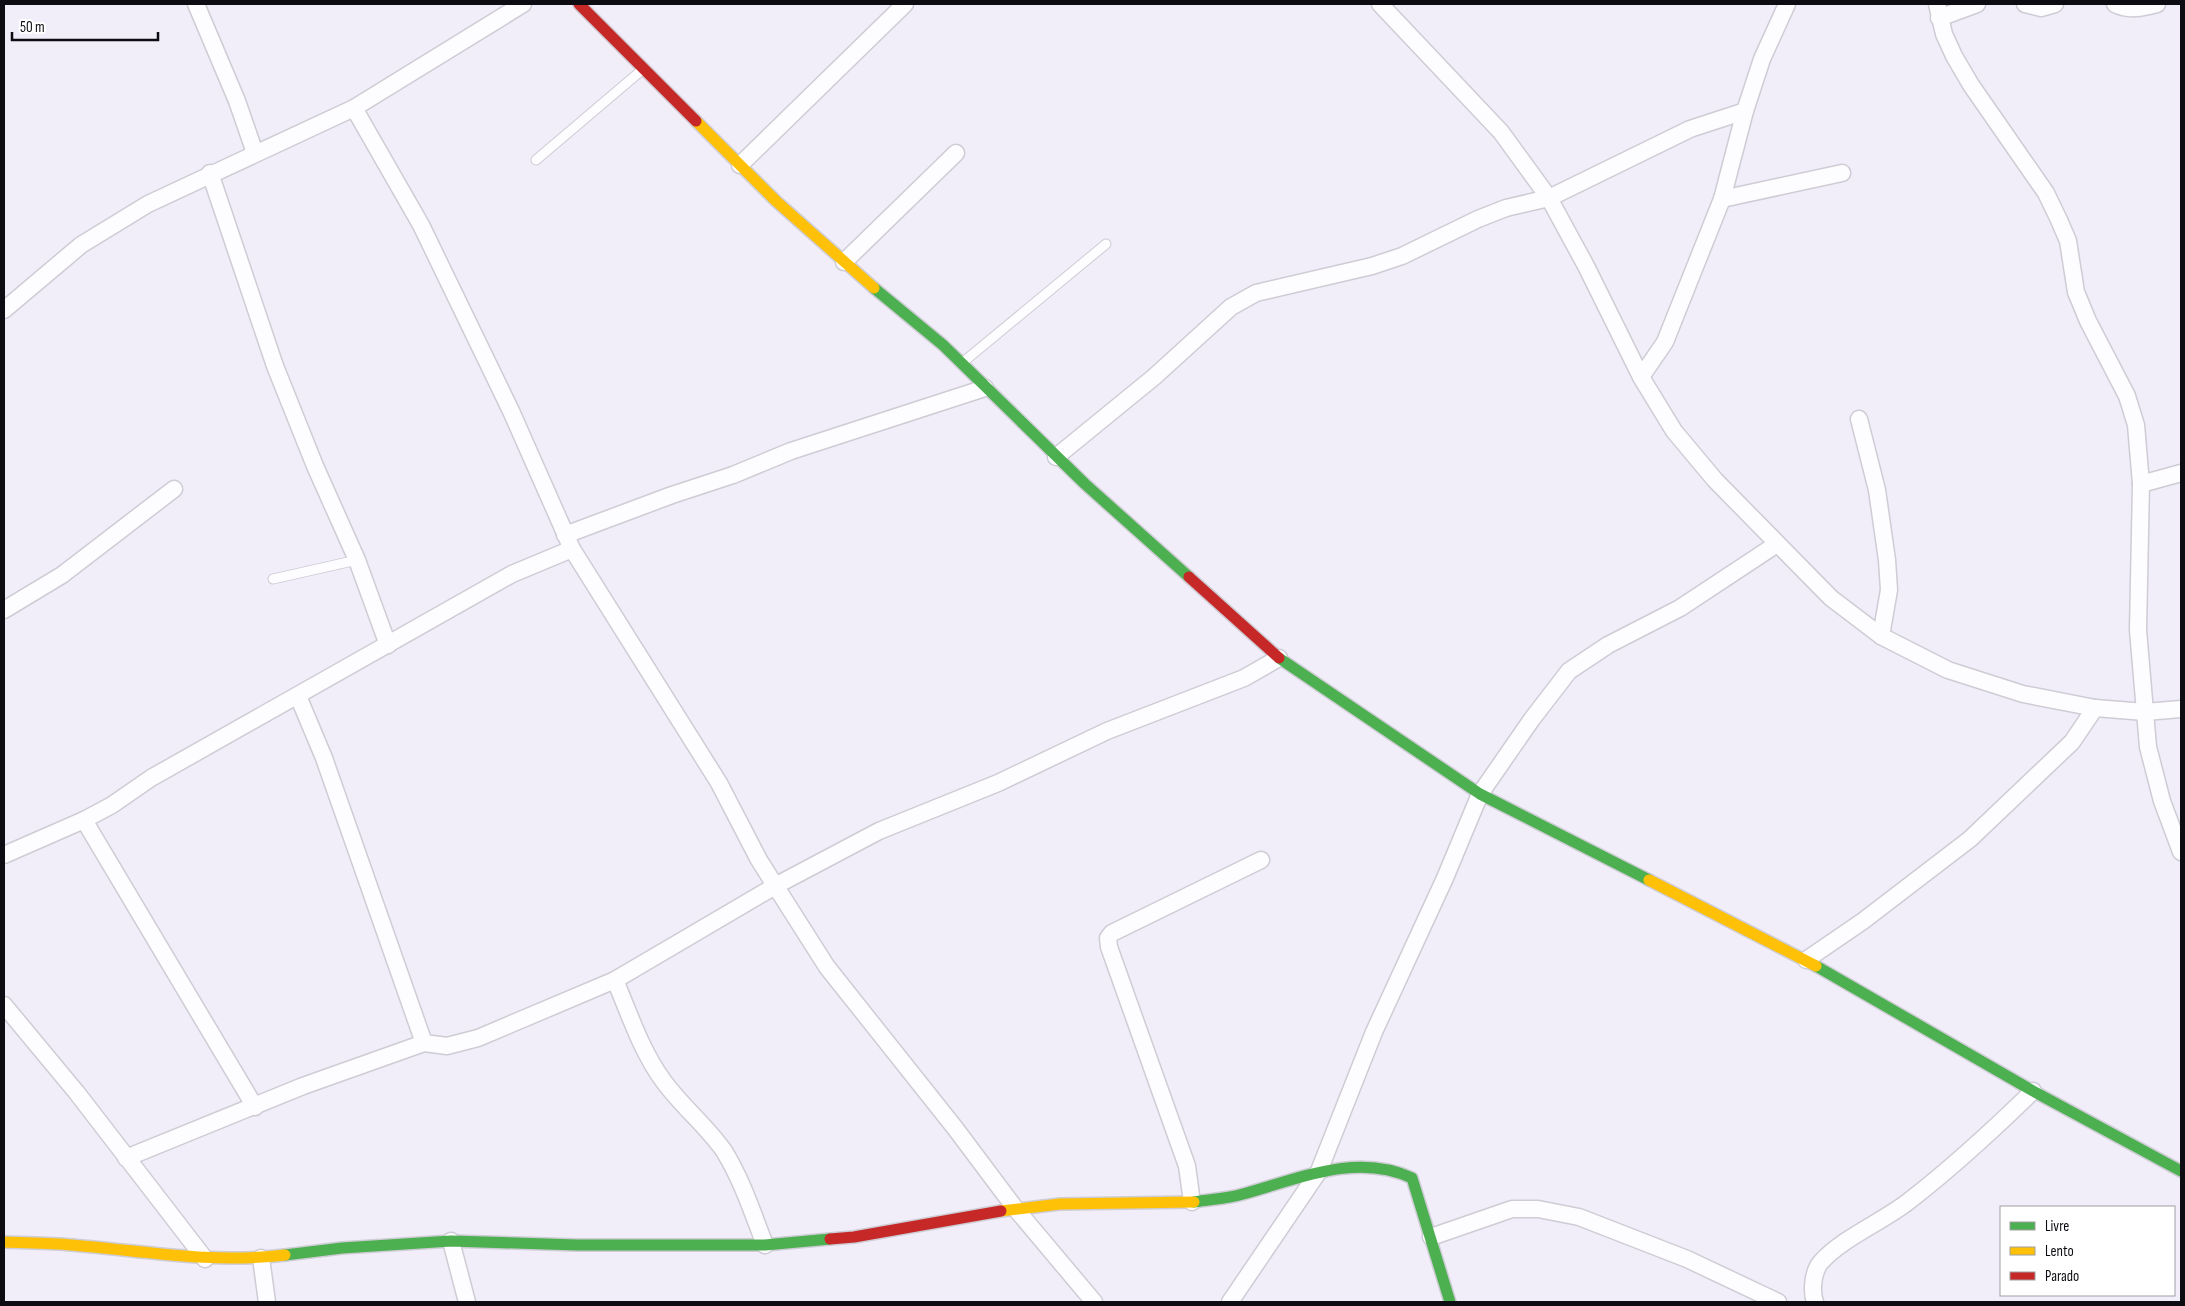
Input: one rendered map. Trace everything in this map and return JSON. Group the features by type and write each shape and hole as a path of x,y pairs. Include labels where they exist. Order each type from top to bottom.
{"street":[{"path":"196,4 237,101 255,153"},
{"path":"4,310 81,245 148,204 210,173 354,108 523,4"},
{"path":"740,165 905,4"},
{"path":"1380,4 1501,132 1549,198 1586,266 1641,377 1674,431 1715,480 1831,598 1881,636 1948,670 2023,694 2095,708 2145,712 2181,709"},
{"path":"1641,377 1665,342 1722,199 1745,112 1762,59 1787,4"},
{"path":"1977,4 1938,11 1954,56 1971,85 2027,164 2059,220 2068,241 2076,292 2088,321 2127,396 2136,425 2141,484 2138,630 2148,747 2162,802 2181,852"},
{"path":"2025,4 2042,8 2055,4"},
{"path":"2115,4 2124,8 2142,8 2157,4"},
{"path":"584,6 642,69 740,165 844,262 962,363 1056,457 1279,658 1480,794 1806,960 2033,1091 2181,1171"},
{"path":"354,108 425,234 511,411 568,542 719,783 759,860 775,886 827,967 955,1128 1015,1208 1094,1302"},
{"path":"1056,457 1154,377 1231,308 1256,293 1372,266 1402,256 1488,216 1549,198 1690,129 1745,112"},
{"path":"844,262 956,154"},
{"path":"210,173 275,366 315,466 357,560 388,645"},
{"path":"1722,199 1842,173"},
{"path":"4,855 84,820 112,805 160,773 568,542 672,494 733,475 791,451 985,388"},
{"path":"1859,419 1877,490 1887,560 1889,590 1881,636"},
{"path":"2141,484 2181,473"},
{"path":"4,610 62,575 174,489"},
{"path":"1230,1302 1318,1171 1374,1032 1445,878 1480,794 1532,719 1569,671 1608,645 1680,608 1777,544"},
{"path":"126,1158 303,1086 424,1043 446,1046 478,1038 615,980 775,886 879,832 998,783 1115,728 1244,678 1279,658"},
{"path":"298,696 324,758 424,1043"},
{"path":"1806,960 1863,920 1970,839 2072,742 2095,708"},
{"path":"84,820 255,1107"},
{"path":"1192,1202 1187,1166 1109,947 1108,938 1112,933 1261,860"},
{"path":"615,980 649,1058 663,1081 692,1111 724,1151 745,1194 765,1245"},
{"path":"4,1005 77,1093 205,1259"},
{"path":"1815,1302 1814,1277 1820,1263 1836,1249 1908,1202 1992,1131 2033,1091"},
{"path":"4,1242 72,1245 205,1259 261,1258 342,1248 451,1241 577,1245 765,1245 854,1237 1015,1208 1060,1204 1192,1202 1241,1195 1318,1171 1371,1166 1395,1170 1412,1178 1450,1302"},
{"path":"1430,1237 1512,1209 1538,1209 1579,1217 1687,1259 1778,1302"},
{"path":"451,1241 466,1302"},
{"path":"261,1258 268,1302"}],"lane":[{"path":"536,160 642,69"},
{"path":"962,363 1106,244"},
{"path":"273,579 357,560"}],"traffic: fast":[{"path":"874,288 943,345 1085,484 1189,577"},
{"path":"1279,658 1480,794 1649,880"},
{"path":"1816,966 2033,1091 2181,1171"},
{"path":"1194,1202 1237,1196 1306,1175 1349,1168 1370,1167 1412,1178 1450,1302"},
{"path":"285,1255 342,1248 451,1241 577,1245 765,1245 830,1239"}],"traffic: slow":[{"path":"696,121 776,201 874,288"},
{"path":"1649,880 1816,966"},
{"path":"1001,1211 1060,1204 1194,1202"},
{"path":"4,1242 64,1244 178,1256 231,1258 285,1255"}],"traffic: jam":[{"path":"579,4 696,121"},
{"path":"1189,577 1279,658"},
{"path":"830,1239 854,1237 1001,1211"}]}
